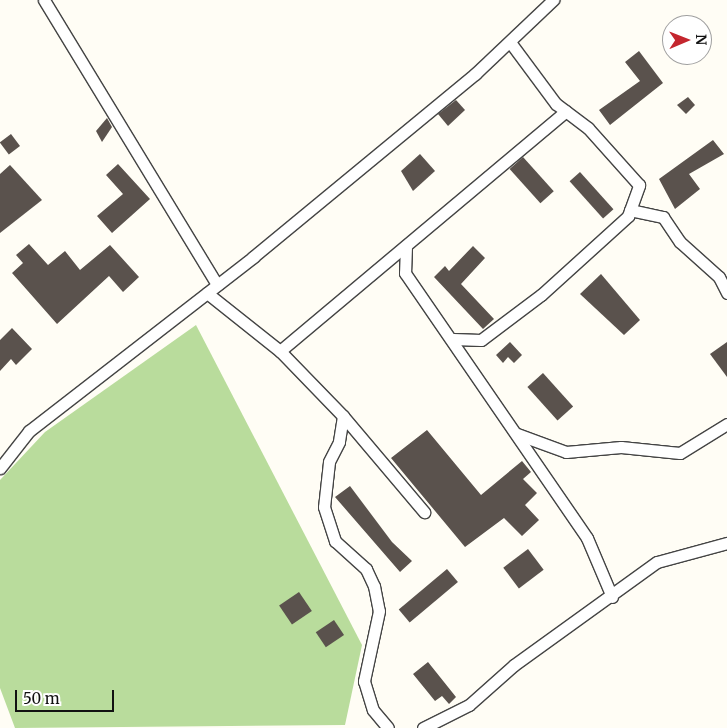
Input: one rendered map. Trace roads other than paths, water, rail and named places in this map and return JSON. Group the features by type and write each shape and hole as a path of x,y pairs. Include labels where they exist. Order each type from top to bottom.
{"street":[{"path":"44,0 217,285"},
{"path":"0,468 29,431 217,285 510,42 553,0"},
{"path":"453,339 481,340 541,295 630,210 639,185 588,128 566,111 510,42"},
{"path":"280,351 566,111"},
{"path":"630,210 662,216 680,242 719,277 727,292"},
{"path":"406,246 405,273 453,339 587,538 612,597"},
{"path":"207,293 280,351 343,416 424,512"},
{"path":"343,416 339,442 329,462 324,507 335,542 366,569 374,586 379,611 364,681 373,710 388,728"},
{"path":"517,434 566,452 620,446 680,454 727,424"},
{"path":"423,728 469,705 514,665 612,597 656,562 727,543"}]}
